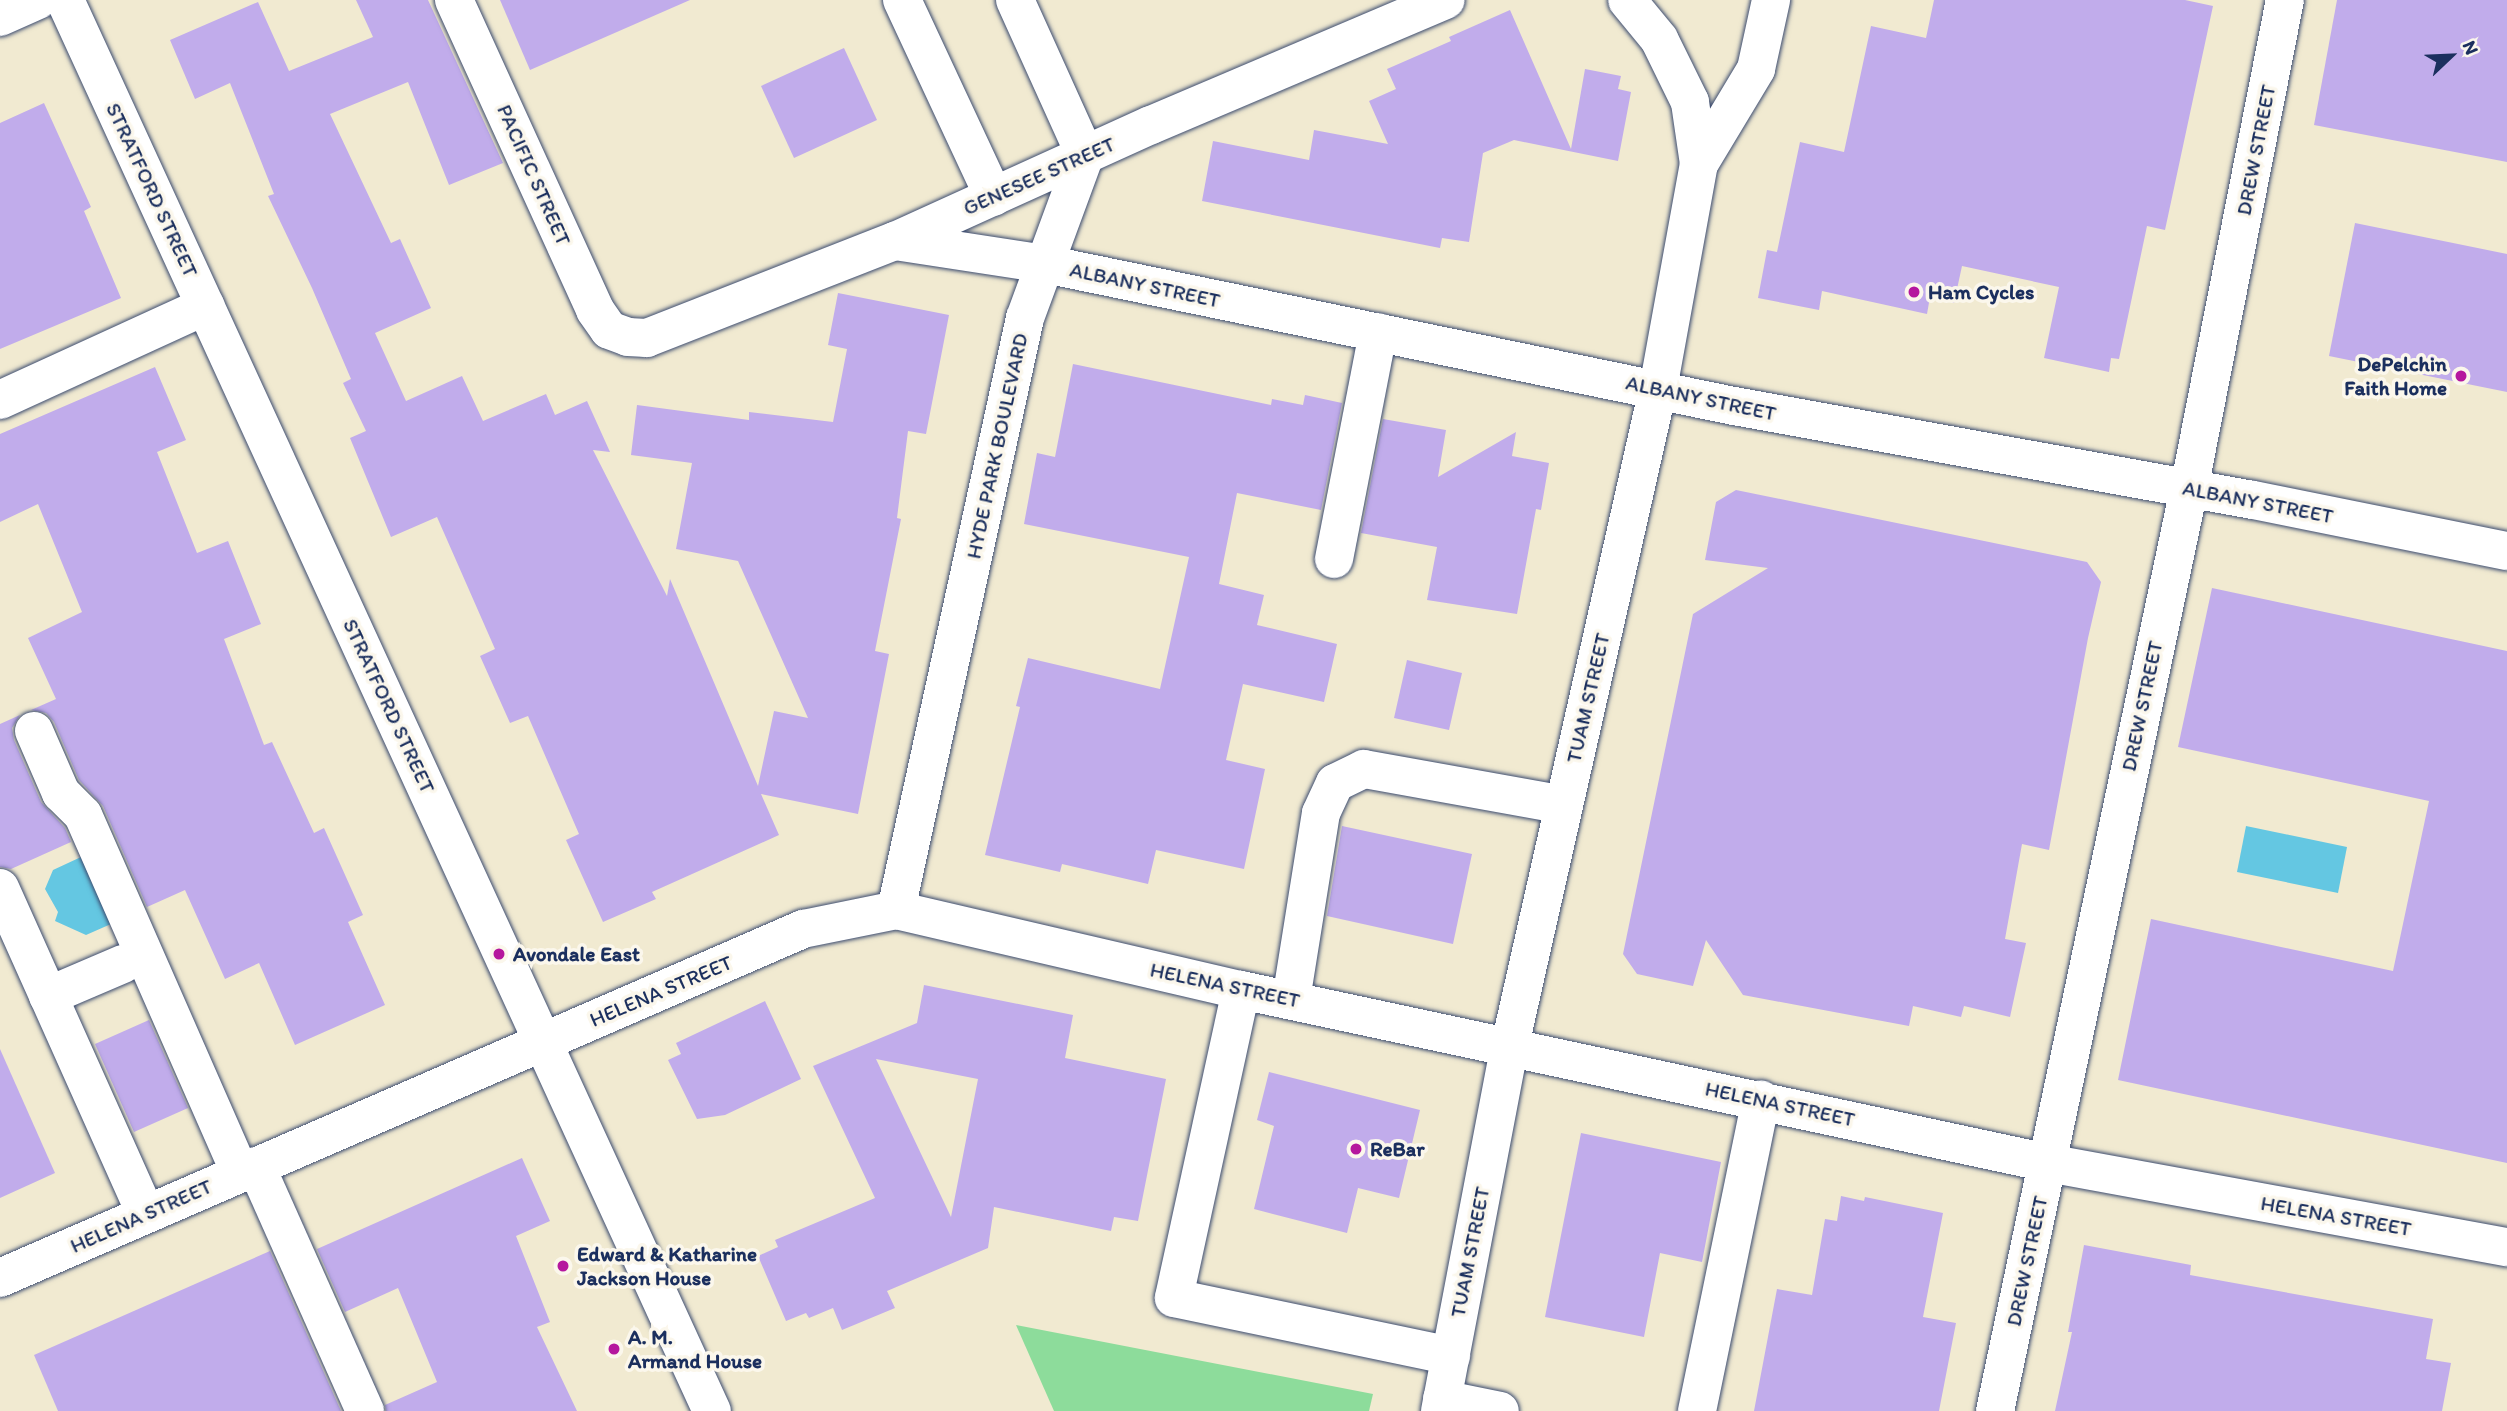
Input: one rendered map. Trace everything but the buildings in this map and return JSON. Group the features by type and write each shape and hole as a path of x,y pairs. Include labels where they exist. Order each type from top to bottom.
{"street":[{"path":"0,17 38,0"},
{"name":"STRATFORD STREET","path":"65,0 712,1411"},
{"name":"PACIFIC STREET","path":"454,0 594,310 609,330 628,337"},
{"path":"902,0 994,197"},
{"path":"1015,0 1085,155"},
{"name":"GENESEE STREET","path":"628,337 647,338 665,333 895,241 1085,155 1446,0"},
{"name":"TUAM STREET","path":"1441,1405 1510,1045 1658,389 1699,164 1690,102 1659,38 1627,0"},
{"path":"1699,164 1756,69 1771,0"},
{"name":"DREW STREET","path":"1996,1411 2189,489 2285,0"},
{"name":"HYDE PARK BOULEVARD","path":"896,910 1025,318 1085,155"},
{"name":"ALBANY STREET","path":"895,241 1045,264 1658,389 2507,551"},
{"path":"0,400 205,306"},
{"path":"1334,559 1378,332"},
{"path":"34,732 61,793 83,815 248,1170 365,1411"},
{"path":"1291,1000 1321,813 1335,783 1364,769 1564,805"},
{"path":"0,888 146,1214"},
{"name":"HELENA STREET","path":"0,1278 803,929 896,910 1241,990 1510,1045 2048,1163 2507,1247"},
{"path":"48,996 123,964"},
{"path":"1241,990 1174,1298 1451,1356"},
{"path":"1697,1411 1761,1100"},
{"path":"1441,1405 1500,1411"}],"green space":[{"path":"1016,1325 1373,1394 1369,1411 1054,1411"}],"water":[{"path":"2246,826 2347,847 2338,893 2237,872"},
{"path":"81,857 111,924 86,935 55,921 58,912 45,889 53,870"}],"place":[{"name":"Ham Cycles","path":"1914,292"},
{"name":"DePelchin Faith Home","path":"2461,376"},
{"name":"Avondale East","path":"499,954"},
{"name":"ReBar","path":"1356,1149"},
{"name":"Edward & Katharine Jackson House","path":"563,1266"},
{"name":"A. M. Armand House","path":"614,1349"}]}
